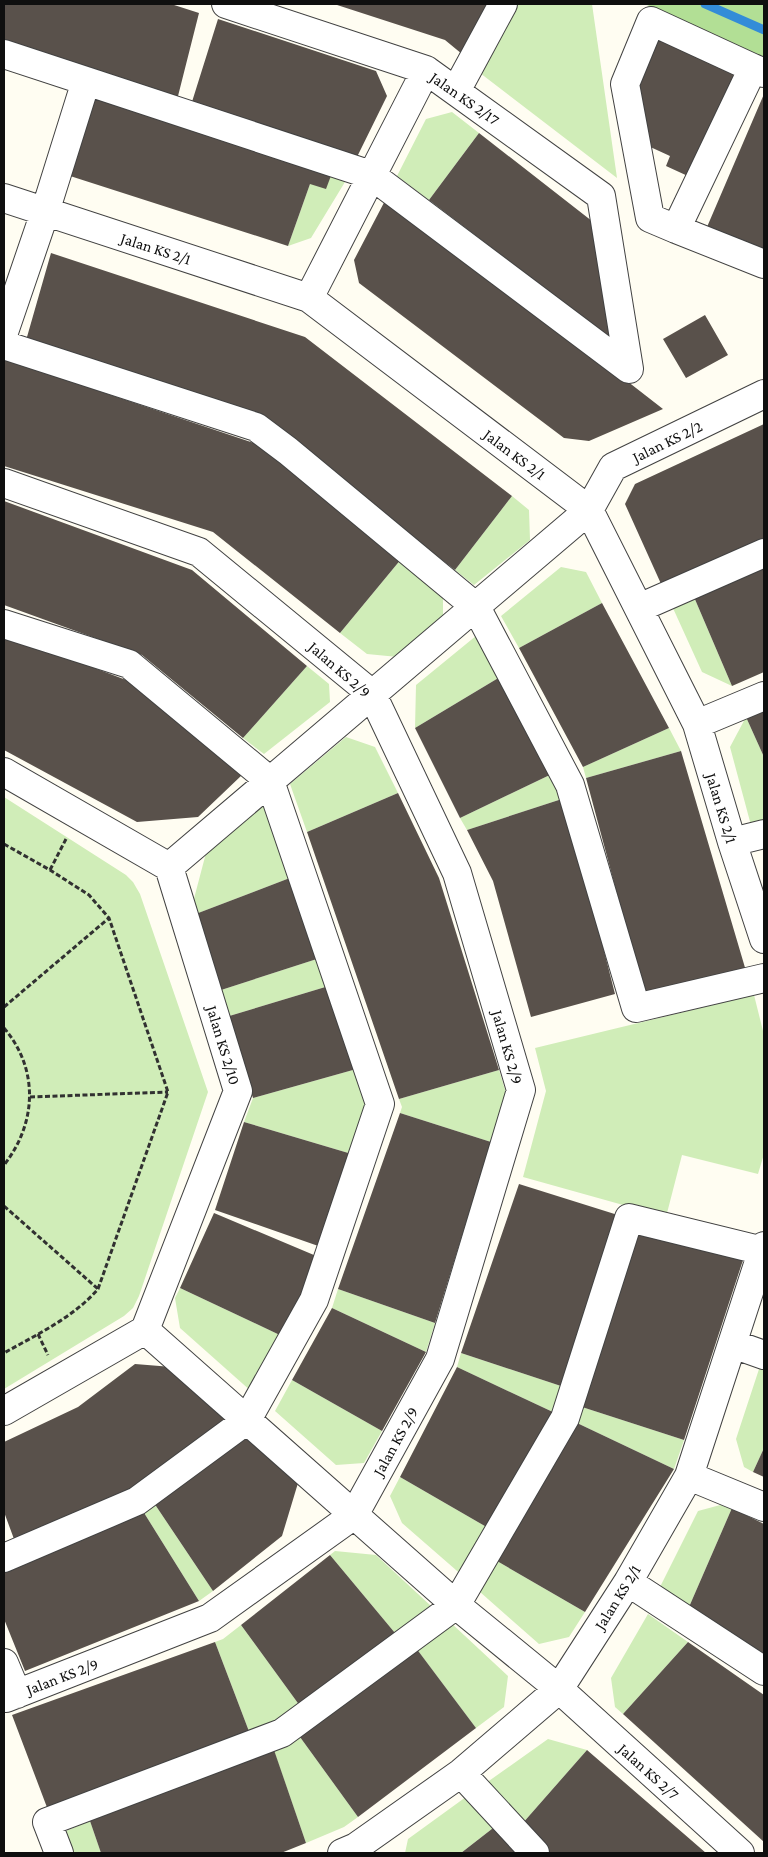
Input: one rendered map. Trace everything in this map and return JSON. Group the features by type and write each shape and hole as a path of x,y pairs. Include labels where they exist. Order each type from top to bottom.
{"street":[{"name":"Jalan KS 2/17","path":"226,4 426,70 601,196 629,369 371,175"},
{"path":"456,90 503,4"},
{"path":"676,229 759,71 651,20 625,84 650,218 676,229 764,264"},
{"path":"4,54 371,175"},
{"path":"309,298 426,70"},
{"path":"4,332 20,205 86,81"},
{"name":"Jalan KS 2/1","path":"20,205 309,298 589,510 697,724 732,842 764,939"},
{"path":"4,345 256,427 288,451 476,607 570,785 636,1008 764,978"},
{"name":"Jalan KS 2/2","path":"589,510 613,467 764,394"},
{"name":"Jalan KS 2/9","path":"4,483 199,552 372,694 457,872 521,1090 440,1359 354,1515 210,1618 11,1696 4,1663"},
{"path":"4,772 169,867 589,510"},
{"path":"639,608 764,553"},
{"path":"4,624 129,664 270,781 380,1104 314,1300 247,1420 137,1501 4,1558"},
{"path":"697,724 764,696"},
{"path":"732,842 764,834"},
{"name":"Jalan KS 2/10","path":"145,1330 238,1091 169,867"},
{"path":"59,1853 47,1822 282,1733 456,1605 565,1418 629,1218 764,1249"},
{"name":"Jalan KS 2/1","path":"353,1851 461,1773 558,1689 628,1582 688,1476 764,1249"},
{"path":"4,1411 145,1330"},
{"name":"Jalan KS 2/7","path":"145,1330 456,1605 558,1689 740,1853"},
{"path":"733,1344 764,1355"},
{"path":"688,1476 764,1507"},
{"path":"628,1582 764,1671"},
{"path":"461,1773 536,1853"}],"path":[{"path":"50,870 79,814"},
{"path":"4,844 50,870 88,895 109,918 168,1092 98,1289 87,1302 38,1334 4,1353"},
{"path":"4,1007 109,918"},
{"path":"4,1028 12,1037 20,1052 26,1070 30,1097 27,1121 22,1138 4,1165"},
{"path":"30,1097 168,1092"},
{"path":"4,1206 98,1289"}],"green space":[{"path":"514,4 592,4 617,178 480,73"},
{"path":"645,4 764,4 764,58"},
{"path":"452,112 479,133 429,200 397,176 426,119"},
{"path":"332,173 348,177 311,238 288,246 310,184"},
{"path":"512,496 529,510 530,540 474,585 455,570"},
{"path":"402,558 443,590 443,618 398,657 367,654 340,633"},
{"path":"561,567 586,572 602,603 519,648 501,616"},
{"path":"694,597 732,686 702,672 672,606"},
{"path":"482,631 505,674 415,728 416,685"},
{"path":"307,666 329,684 330,702 264,754 243,738"},
{"path":"746,717 764,757 764,826 752,829 730,747"},
{"path":"669,728 681,751 586,778 583,767"},
{"path":"346,737 375,747 398,793 307,832 290,784"},
{"path":"556,772 565,798 467,830 460,818"},
{"path":"4,797 126,875 133,882 140,894 208,1092 139,1296 133,1308 124,1316 4,1389"},
{"path":"268,802 295,876 193,915 191,910 206,853"},
{"path":"323,957 332,985 226,1017 218,991"},
{"path":"754,995 764,1035 764,1154 758,1174 682,1155 666,1217 523,1177 546,1091 535,1048"},
{"path":"360,1068 372,1103 355,1155 244,1122 253,1098"},
{"path":"499,1070 506,1093 491,1142 400,1113 402,1107 399,1099"},
{"path":"180,1288 284,1337 252,1392 180,1328 175,1298"},
{"path":"338,1289 435,1323 426,1352 332,1308"},
{"path":"461,1353 564,1387 555,1413 457,1367"},
{"path":"761,1363 764,1365 764,1448 753,1472 744,1467 736,1439"},
{"path":"292,1380 382,1431 364,1463 336,1465 275,1411"},
{"path":"582,1407 684,1440 674,1469 577,1423"},
{"path":"400,1477 490,1529 464,1577 402,1523 390,1496"},
{"path":"152,1500 213,1591 199,1601 141,1508"},
{"path":"724,1504 732,1508 689,1607 660,1587 698,1511"},
{"path":"335,1551 376,1555 431,1606 395,1633 330,1555"},
{"path":"497,1561 585,1612 569,1637 539,1644 480,1592"},
{"path":"648,1614 688,1642 623,1714 615,1707 611,1678"},
{"path":"450,1622 508,1676 504,1707 476,1728 416,1648"},
{"path":"241,1625 300,1706 276,1724 250,1734 215,1642 223,1639"},
{"path":"300,1737 358,1817 344,1827 306,1843 274,1751 290,1745"},
{"path":"548,1739 587,1750 522,1824 486,1783"},
{"path":"470,1794 497,1825 461,1853 405,1853 408,1839"},
{"path":"90,1821 101,1853 73,1853 66,1831"}],"building":[{"path":"4,4 171,4 199,13 177,100 4,44"},
{"path":"334,4 489,4 462,54 445,40"},
{"path":"218,19 376,71 387,96 356,159 191,105"},
{"path":"656,33 739,73 690,177 666,166 670,156 646,145 633,81"},
{"path":"764,94 764,261 704,234"},
{"path":"91,96 332,173 326,189 310,184 288,246 67,175"},
{"path":"479,133 597,225 614,341 429,200"},
{"path":"388,195 663,409 589,441 564,438 359,283 354,260"},
{"path":"51,253 305,337 512,496 455,570 258,418 25,344"},
{"path":"705,315 728,355 686,378 663,339"},
{"path":"4,359 263,446 402,558 340,633 213,532 4,466"},
{"path":"764,424 764,538 662,586 625,504 635,484"},
{"path":"4,501 192,570 307,666 243,738 142,655 4,605"},
{"path":"764,565 764,672 732,686 694,597"},
{"path":"602,603 669,728 583,767 519,648"},
{"path":"4,639 84,664 126,680 242,775 198,817 137,822 4,750"},
{"path":"505,674 556,772 460,818 415,728"},
{"path":"764,710 764,757 746,717"},
{"path":"681,751 746,971 645,998 586,778"},
{"path":"398,793 439,878 499,1070 399,1099 307,832"},
{"path":"565,798 615,994 531,1017 493,881 467,830"},
{"path":"295,876 323,957 218,991 193,915"},
{"path":"332,985 360,1068 253,1098 226,1017"},
{"path":"400,1113 491,1142 435,1323 338,1289"},
{"path":"244,1122 355,1155 324,1248 215,1210"},
{"path":"519,1184 621,1216 564,1387 461,1353"},
{"path":"214,1213 321,1258 284,1337 180,1288"},
{"path":"635,1232 743,1260 684,1440 582,1407"},
{"path":"332,1308 426,1352 382,1431 292,1380"},
{"path":"135,1364 172,1367 231,1421 130,1491 14,1539 4,1512 4,1442 78,1407"},
{"path":"457,1367 555,1413 490,1529 400,1477"},
{"path":"577,1423 674,1469 585,1612 497,1561"},
{"path":"244,1433 298,1483 282,1536 213,1591 152,1500"},
{"path":"764,1448 764,1477 753,1472"},
{"path":"141,1508 199,1601 25,1671 4,1619 4,1565"},
{"path":"732,1508 764,1524 764,1659 689,1607"},
{"path":"330,1555 395,1633 300,1706 241,1625"},
{"path":"215,1642 250,1734 48,1810 12,1715"},
{"path":"688,1642 764,1695 764,1842 623,1714"},
{"path":"416,1648 476,1728 358,1817 300,1737"},
{"path":"274,1750 306,1843 281,1853 101,1853 90,1821"},
{"path":"587,1750 706,1853 549,1853 522,1824"},
{"path":"497,1825 522,1853 461,1853"}],"waterway":[{"path":"705,4 764,30"}]}
